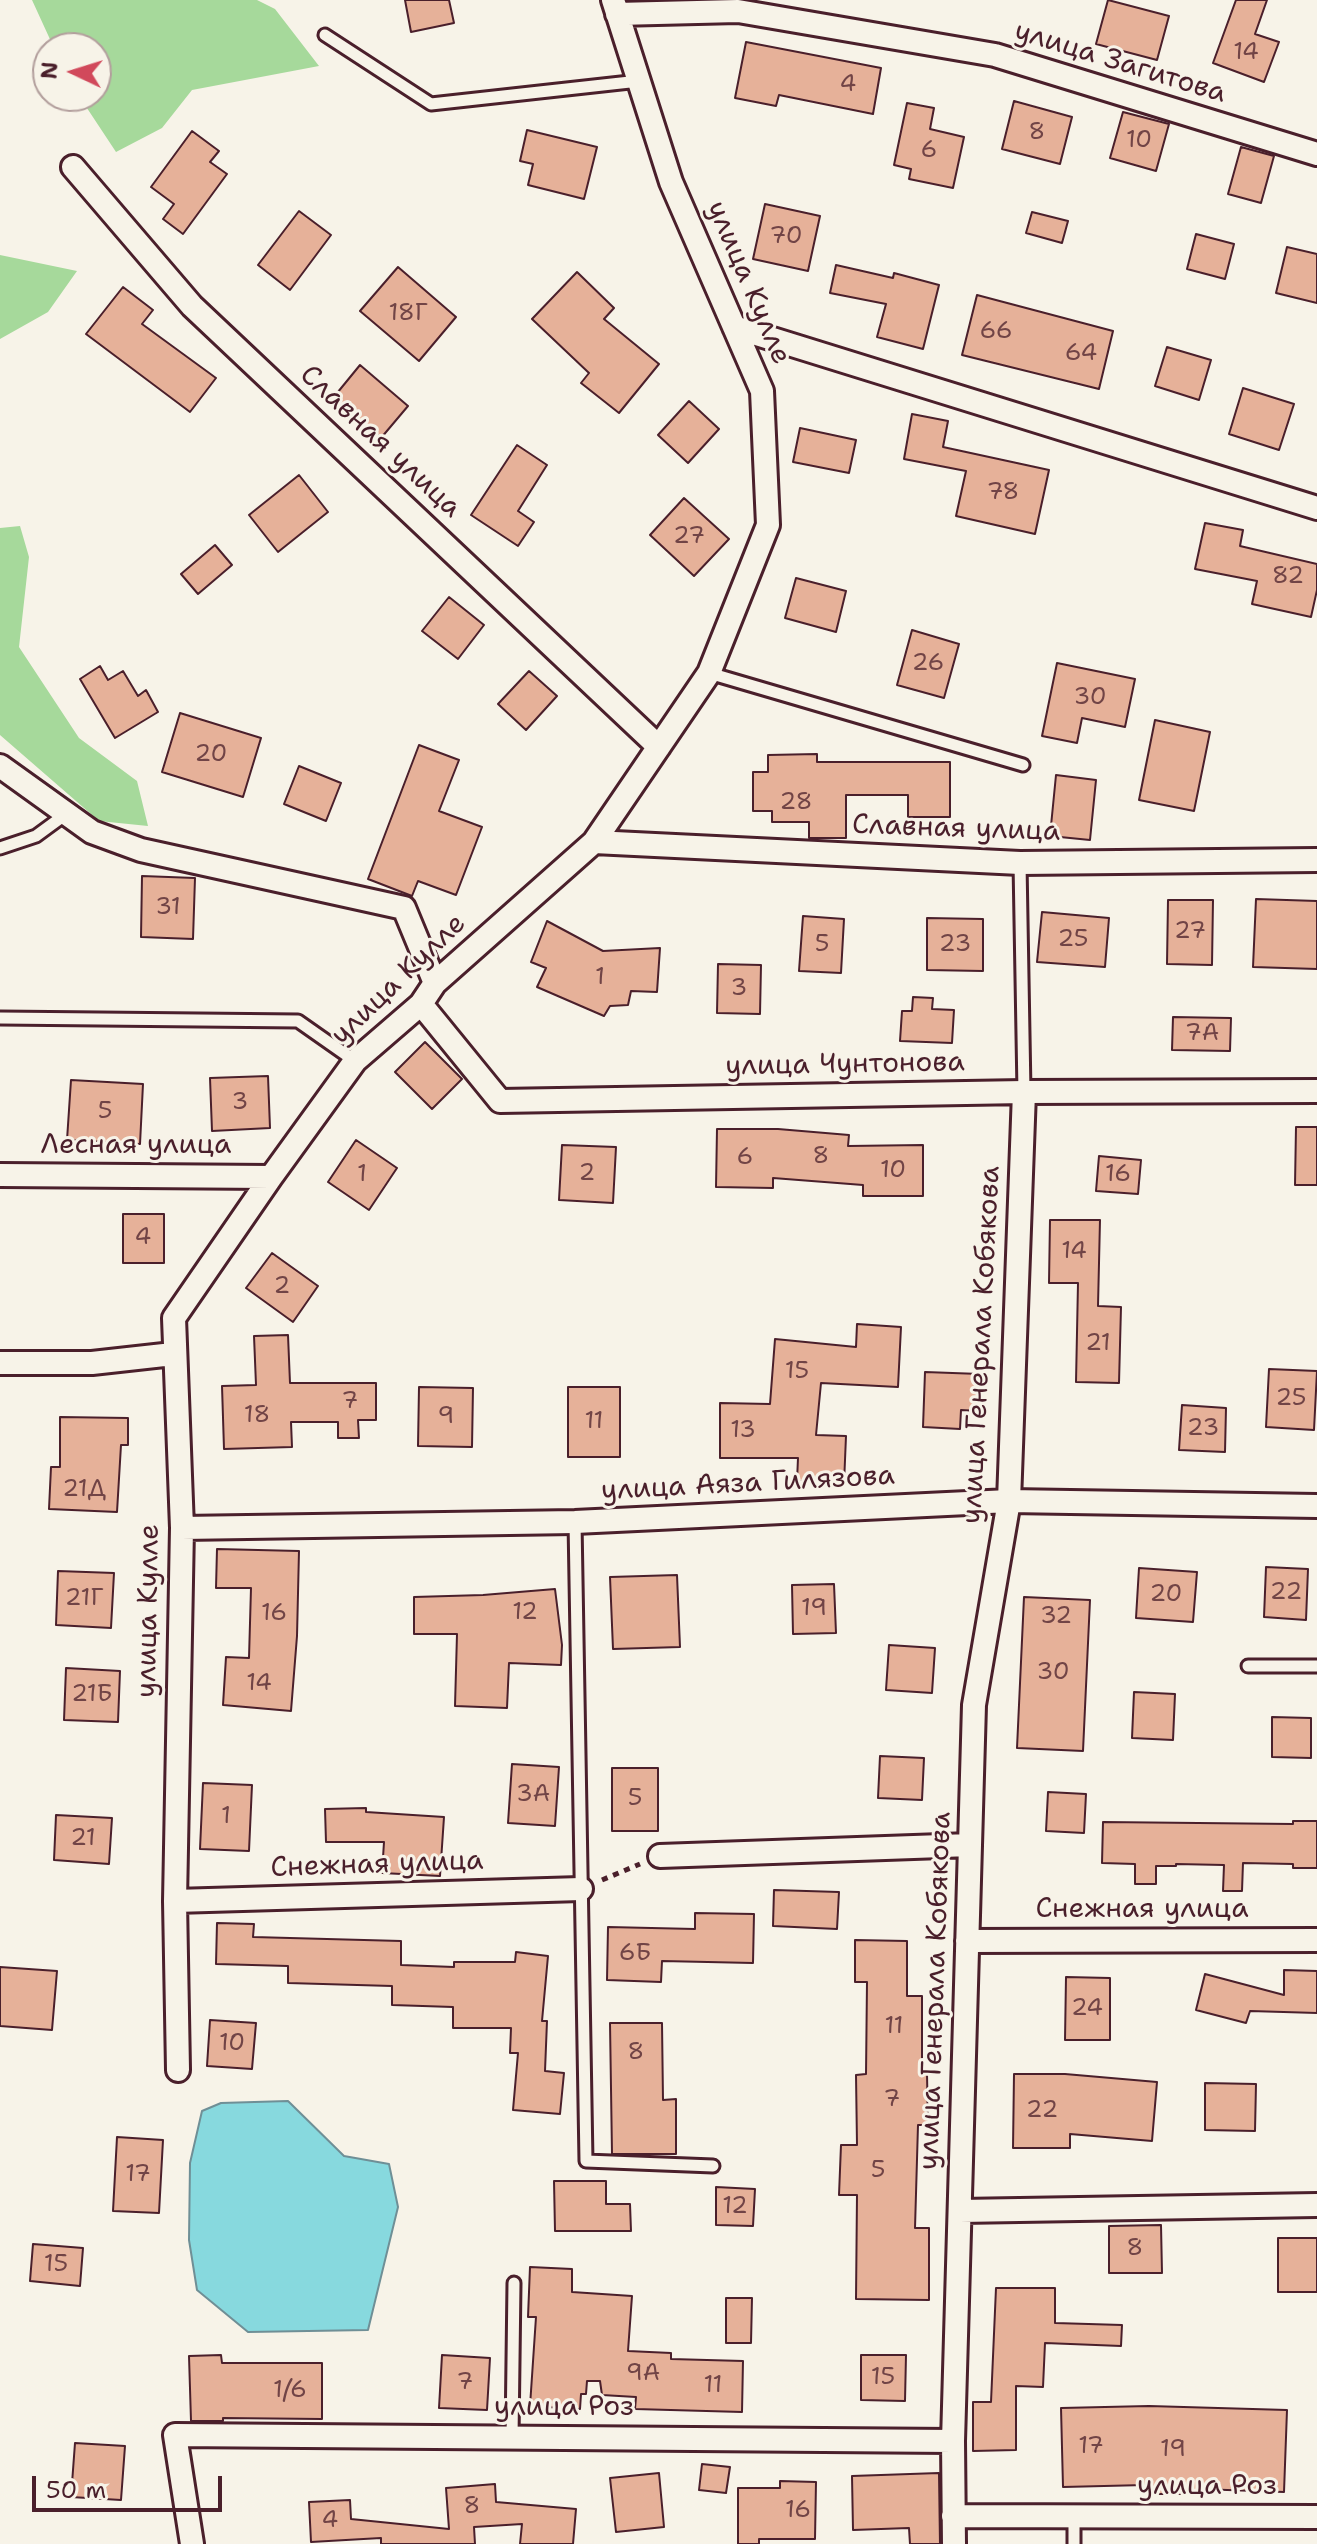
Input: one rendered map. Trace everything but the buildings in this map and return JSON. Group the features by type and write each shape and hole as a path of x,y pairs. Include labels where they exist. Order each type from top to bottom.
{"street":[{"name":"улица Кулле","path":"178,2070 175,1901 182,1528 174,1318 355,1061 421,1004 435,983 594,842 709,673 768,525 762,391 671,182 615,7"},
{"name":"улица Загитова","path":"615,7 738,11 995,55 1317,154"},
{"name":"Славная улица","path":"73,167 192,306 659,747"},
{"path":"734,327 1317,508"},
{"path":"0,766 92,832 141,850 404,908 435,983"},
{"name":"Славная улица","path":"594,842 1020,863 1317,860"},
{"name":"улица Чунтонова","path":"421,1004 500,1101 1024,1092 1317,1091"},
{"name":"улица Генерала Кобякова","path":"954,2544 953,2441 974,1705 1009,1501 1024,1092"},
{"name":"Лесная улица","path":"0,1175 271,1177"},
{"path":"0,1363 92,1363 173,1354"},
{"name":"улица Аяза Гилязова","path":"182,1528 575,1522 1009,1501 1317,1506"},
{"path":"660,1856 970,1845"},
{"name":"Снежная улица","path":"175,1901 581,1889"},
{"name":"Снежная улица","path":"967,1941 1317,1940"},
{"path":"960,2211 1317,2205"},
{"name":"улица Роз","path":"192,2544 175,2435 953,2441"},
{"name":"улица Роз","path":"953,2516 1317,2517"}],"lane":[{"path":"325,35 431,104 639,81"},
{"path":"709,673 1023,765"},
{"path":"0,848 36,836 68,813"},
{"name":"улица Генерала Кобякова","path":"1020,863 1024,1092"},
{"path":"0,1018 298,1021 355,1061"},
{"path":"575,1522 586,2161 713,2166"},
{"path":"1248,1666 1317,1666"},
{"path":"512,2438 514,2283"},
{"path":"1074,2516 1074,2544"}],"path":[{"path":"581,1889 660,1856"}],"green space":[{"path":"32,0 257,0 275,9 319,66 192,90 162,128 116,152 90,112 112,112 112,32 47,32"},
{"path":"0,255 77,271 48,312 0,339"},
{"path":"20,526 29,557 19,647 79,738 137,781 148,826 99,821 0,735 0,528"}],"water":[{"path":"288,2101 344,2156 389,2164 398,2207 368,2330 248,2332 197,2290 189,2240 190,2163 202,2111 221,2103"}]}
